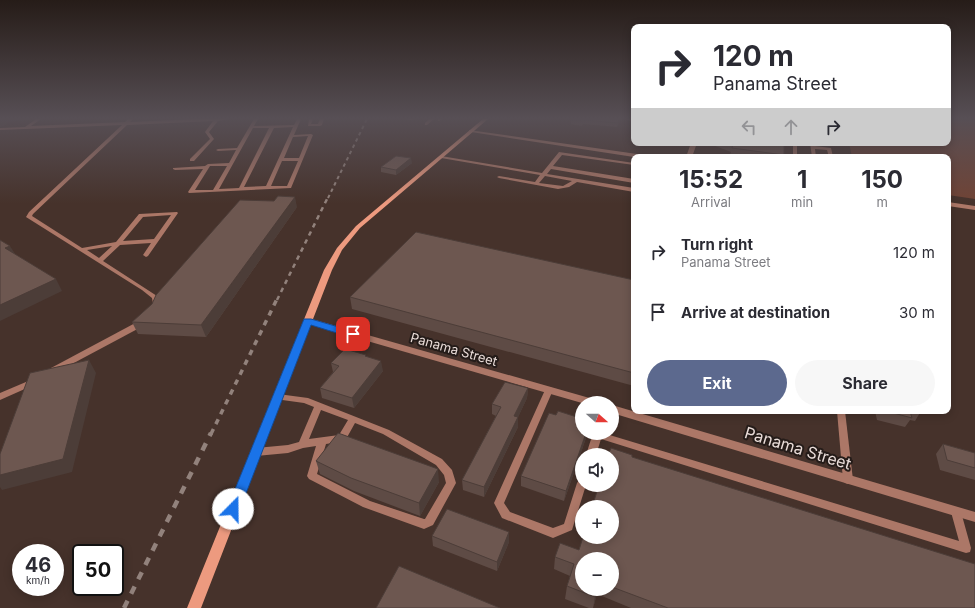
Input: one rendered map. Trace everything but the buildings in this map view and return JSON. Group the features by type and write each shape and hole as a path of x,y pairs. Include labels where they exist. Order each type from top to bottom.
{"main road":[{"path":"194,608 328,270 339,249 358,227 451,147"}],"street":[{"path":"580,147 631,155"},
{"path":"951,204 975,208"},
{"name":"Panama Street","path":"308,322 575,398"},
{"name":"Panama Street","path":"619,411 975,517"}],"lane":[{"path":"46,375 152,316 157,304 155,297 28,217 101,147"},
{"path":"192,160 204,147"},
{"path":"241,189 261,147"},
{"path":"268,188 286,147"},
{"path":"207,167 191,192 289,187 306,147"},
{"path":"822,147 829,149 830,154"},
{"path":"215,191 238,149"},
{"path":"218,150 238,149"},
{"path":"536,184 561,153 631,164"},
{"path":"441,156 631,189"},
{"path":"280,160 301,159"},
{"path":"175,169 230,164"},
{"path":"550,167 631,180"},
{"path":"499,177 563,189 571,186 576,180"},
{"path":"99,261 118,244 146,207"},
{"path":"141,215 176,211 146,255"},
{"path":"82,250 100,244 156,241"},
{"path":"0,397 39,379"},
{"path":"549,390 499,503 506,515 553,532 568,527 579,492"},
{"path":"278,397 305,400 386,432 438,462 449,473 451,483 429,522 424,524 367,504 314,478 312,476 322,442"},
{"path":"303,444 319,405"},
{"path":"841,414 848,480"},
{"path":"256,452 288,449 303,444 342,438 352,419"},
{"path":"617,440 966,548 956,512"}],"shaded area":[{"path":"850,147 975,147 975,199 951,195 951,154 851,154"}],"railway":[{"path":"328,198 353,147"},
{"path":"277,300 328,197"},
{"path":"211,434 277,299"},
{"path":"124,608 211,433"}],"route":[{"path":"233,509 308,322 353,334"}]}
